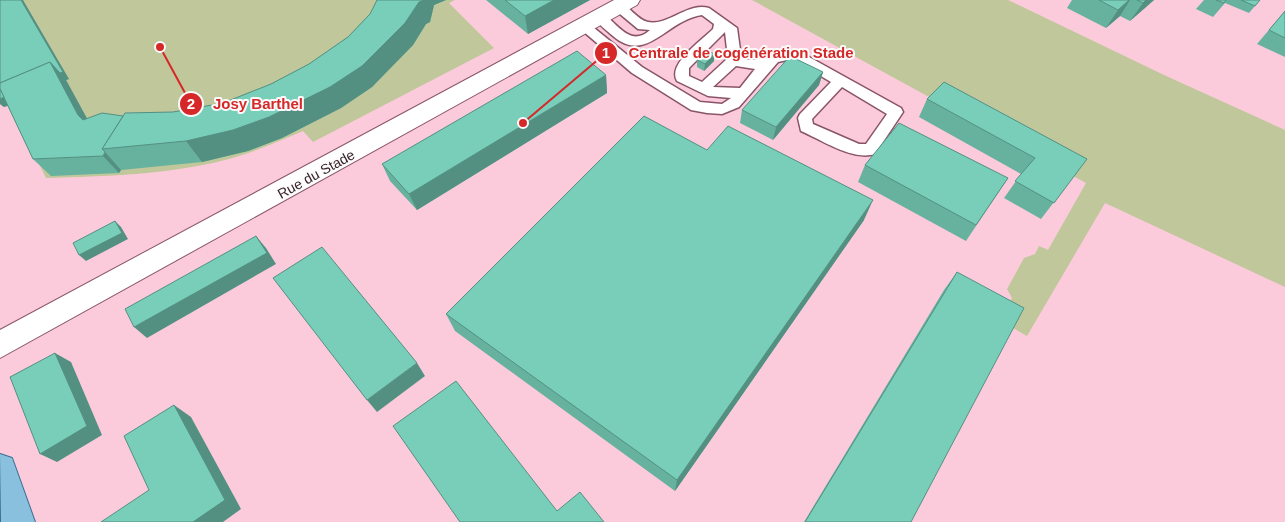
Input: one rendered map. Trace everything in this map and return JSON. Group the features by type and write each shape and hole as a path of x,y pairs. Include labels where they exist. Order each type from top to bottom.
{"main road":[{"path":"0,470 18,522"}],"street":[{"name":"Rue du Stade","path":"0,345 608,12"}],"lane":[{"path":"608,12 624,37 635,42 652,38 662,26 683,15 696,11 705,11 732,31 735,59 742,65 756,66 782,54 791,54 836,77 896,112 870,150 858,150 806,127 805,118 838,83 836,77"},
{"path":"608,12 643,26 662,26"},
{"path":"608,12 637,70 696,106 706,109 726,108 744,93 773,59"},
{"path":"721,22 719,31 682,67 682,78 703,89 732,94 744,93"},
{"path":"703,89 735,59"}],"green space":[{"path":"0,0 455,0 449,3 494,48 313,142 303,131 245,154 203,165 136,174 46,178 0,85"},
{"path":"752,0 1008,0 1164,75 1285,130 1285,287 1105,203 1027,336 999,320 1012,298 1007,289 1024,258 1035,254 1039,246 1048,250 1086,183"}],"building":[{"path":"0,0 21,0 63,72 60,73 50,62 0,83"},
{"path":"377,0 424,0 419,2 405,23 362,66 330,87 269,117 233,130 186,141 102,149 125,113 173,112 223,103 271,84 309,64 348,37 370,14"},
{"path":"505,0 554,0 525,16"},
{"path":"1099,0 1129,0 1118,10"},
{"path":"1241,0 1260,0 1255,6"},
{"path":"1285,11 1285,38 1269,30"},
{"path":"707,50 714,54 705,64 697,60"},
{"path":"577,51 606,75 409,194 382,164"},
{"path":"790,56 823,72 776,127 742,110"},
{"path":"50,62 78,115 83,120 102,113 123,116 102,149 105,152 103,156 33,159 0,89 0,83"},
{"path":"944,82 1087,159 1054,203 1015,181 1035,158 927,99"},
{"path":"0,89 4,97 0,99"},
{"path":"644,116 707,150 728,126 873,200 677,480 446,314"},
{"path":"899,123 1008,178 976,225 865,165"},
{"path":"115,221 122,233 79,255 73,243"},
{"path":"256,236 267,253 134,327 125,309"},
{"path":"322,247 417,363 367,400 273,278"},
{"path":"957,272 1024,308 911,522 805,522"},
{"path":"55,353 87,426 40,454 10,377"},
{"path":"456,381 557,511 580,492 604,522 460,522 393,426"},
{"path":"174,405 225,500 193,522 101,522 149,490 124,436"}],"place":[{"name":"Josy Barthel","path":"160,47"},
{"name":"Centrale de cogénération Stade","path":"523,123"}]}
